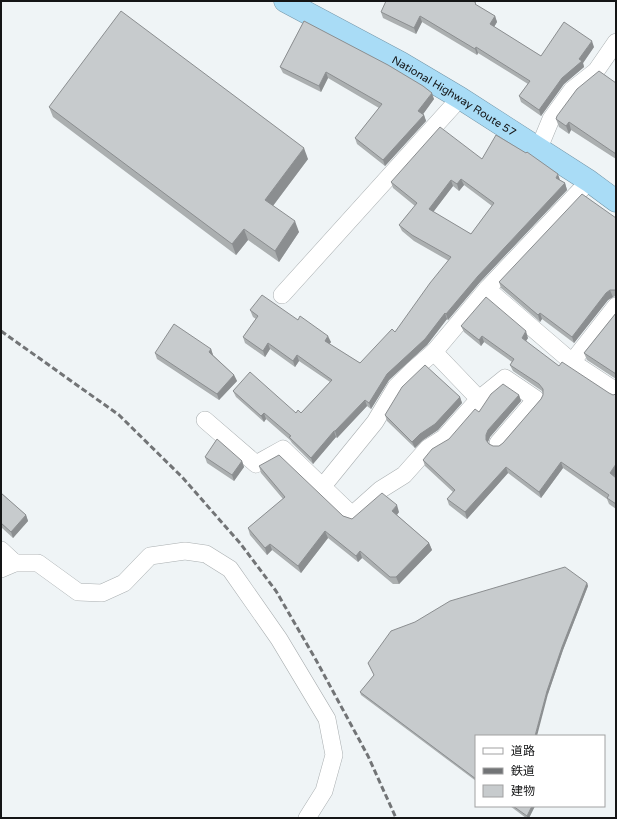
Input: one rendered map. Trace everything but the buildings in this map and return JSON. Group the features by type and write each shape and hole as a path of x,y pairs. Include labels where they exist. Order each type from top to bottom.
{"highway":[{"name":"National Highway Route 57","path":"285,1 401,63 460,98 589,181 616,201"}],"street":[{"path":"539,148 555,113 572,90 596,71 616,42"},
{"path":"282,296 460,98"},
{"path":"322,486 375,422 396,388 413,370 434,352 486,290 589,181"},
{"path":"486,290 572,362 616,390"},
{"path":"572,362 616,306"},
{"path":"434,352 479,399"},
{"path":"206,420 256,464 283,448 352,515 380,490 404,475 428,448 444,438 479,399 505,378 536,399 498,443"},
{"path":"1,550 8,566 38,563 78,592 102,593 124,583 150,556 185,551 206,554 230,568 279,639 327,719 334,755 324,791 307,818"}],"railway":[{"path":"1,331 119,415 182,477 240,543 276,591 316,660 368,756 396,818"}]}
